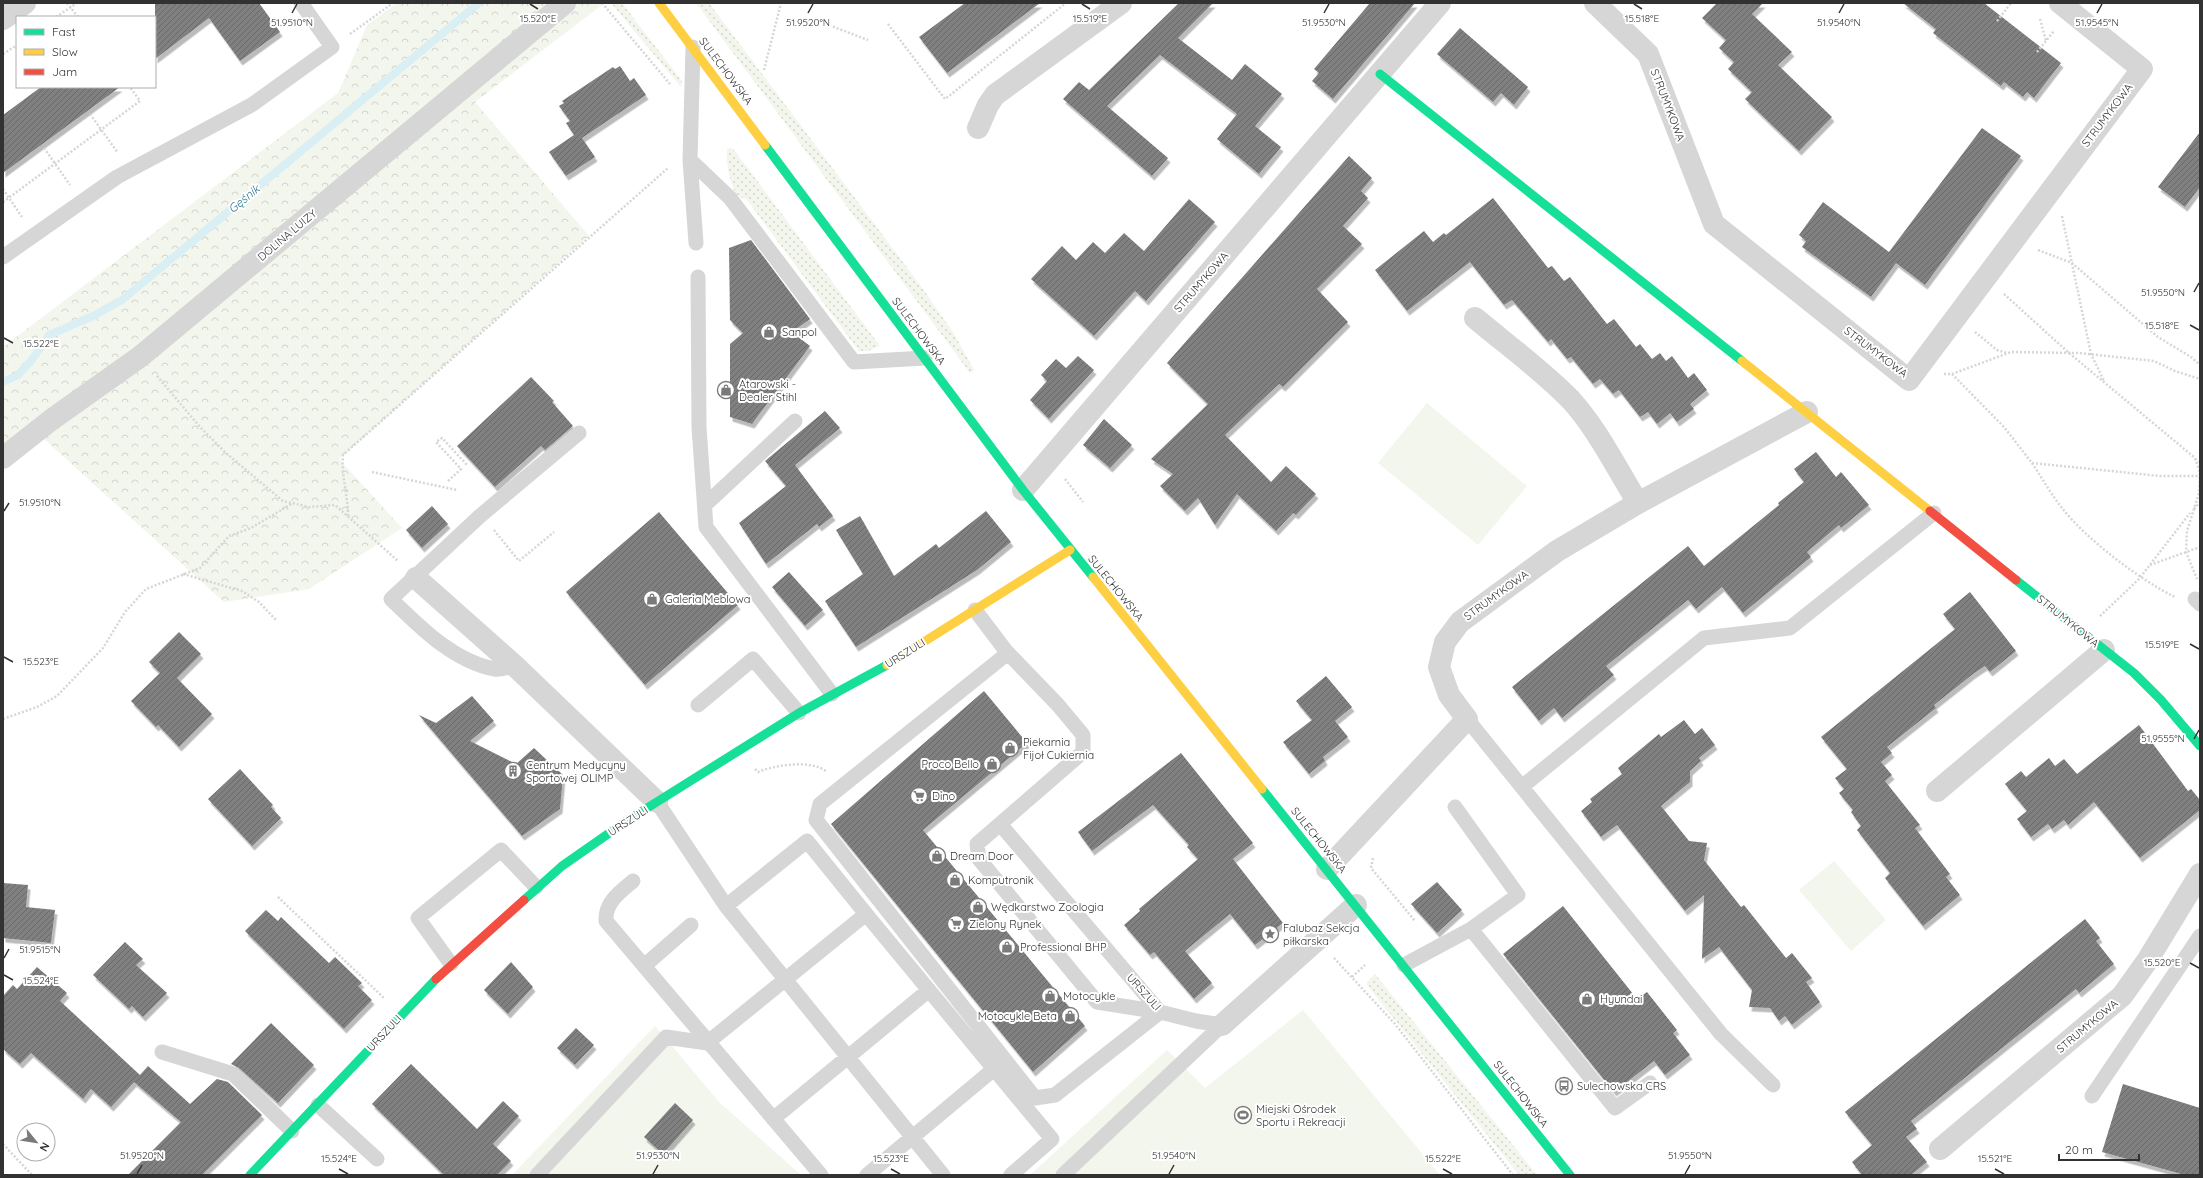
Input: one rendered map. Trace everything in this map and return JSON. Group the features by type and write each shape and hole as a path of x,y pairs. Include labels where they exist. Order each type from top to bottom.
{"street":[{"path":"3,19 26,3"},
{"name":"DOLINA LUIZY","path":"3,458 50,420 141,356 565,3"},
{"name":"SULECHOWSKA","path":"659,3 1023,490 1404,965 1570,1175"},
{"path":"978,128 988,105 995,95 1120,3"},
{"name":"STRUMYKOWA","path":"1023,490 1440,3"},
{"name":"STRUMYKOWA","path":"1595,3 1648,54 1714,224 1909,380 2142,69 2060,3"},
{"name":"STRUMYKOWA","path":"1380,74 2134,673 2162,700 2200,746"},
{"path":"1475,318 1571,400 1591,427 1638,503"},
{"name":"STRUMYKOWA","path":"1467,719 1448,695 1439,667 1445,642 1460,622 1557,551 1638,503 1807,412"},
{"name":"URSZULI","path":"257,1173 292,1131 451,964 536,887 569,861 657,802 799,713 832,694 872,674 1070,550"},
{"path":"416,578 515,666 657,802"},
{"name":"STRUMYKOWA","path":"1937,791 2104,650"},
{"path":"1327,869 1467,719"},
{"name":"STRUMYKOWA","path":"1940,1149 2122,996 2147,961 2200,874"},
{"path":"1222,1025 1356,905"}],"lane":[{"path":"3,257 130,170 253,104 332,48 301,3"},
{"path":"693,47 690,110 690,160 696,243"},
{"path":"690,160 730,198 854,362 925,358"},
{"path":"698,277 700,427 706,527 832,694"},
{"path":"705,505 795,421"},
{"path":"515,666 495,669 468,660 422,629 392,599 416,578 481,514 579,433"},
{"path":"1523,786 1704,638 1790,628 1934,513"},
{"path":"975,610 1008,653 1058,705 1083,736 1083,752 977,844 979,859 1097,1002 1160,1012"},
{"path":"1008,653 820,804 816,820 1035,1098 1055,1095 1160,1012"},
{"path":"698,705 753,659 799,713"},
{"path":"1467,719 1523,786 1721,1034 1773,1085"},
{"path":"657,802 726,906 943,1175"},
{"path":"1404,965 1471,929 1518,895 1455,807"},
{"name":"URSZULI","path":"1000,824 1160,1012 1196,1021 1222,1025"},
{"path":"726,906 806,841 1052,1139 1011,1175"},
{"path":"451,964 418,918 502,850 536,887"},
{"path":"633,881 614,898 605,911 606,921 707,1043 821,1175"},
{"path":"537,1175 666,1037 707,1043 866,914"},
{"path":"644,966 692,925"},
{"path":"1471,929 1615,1108 1650,1083"},
{"path":"2092,1096 2200,936"},
{"path":"773,1119 929,990"},
{"path":"1063,1175 1222,1025"},
{"path":"162,1052 233,1074 292,1131"},
{"path":"867,1175 994,1069"},
{"path":"318,1105 377,1160"}],"path":[{"path":"67,3 77,16"},
{"path":"58,16 77,3"},
{"path":"332,48 393,3"},
{"path":"602,3 653,62 690,110"},
{"path":"764,70 781,3"},
{"path":"888,24 945,99 1066,3"},
{"path":"1997,21 2011,3"},
{"path":"2039,14 2046,41"},
{"path":"818,21 868,40"},
{"path":"2037,52 2055,30"},
{"path":"3,54 16,46"},
{"path":"3,202 140,101 131,88"},
{"path":"90,114 130,170"},
{"path":"44,148 82,202"},
{"path":"348,516 348,502 342,473 343,456 660,175"},
{"path":"2056,184 2091,354 2105,383"},
{"path":"3,189 35,235"},
{"path":"2013,242 2072,263 2158,337 2191,357 2200,365"},
{"path":"1985,278 2069,353 2200,462"},
{"path":"1958,315 1979,337 1997,350 2009,353 2091,354 2154,361 2175,371 2200,379"},
{"path":"1917,370 1931,374 1952,374 2009,353"},
{"path":"141,356 200,427 226,453 283,501 308,506 336,506 416,578"},
{"path":"1952,374 2004,427 2032,463 2063,509 2093,539 2141,576 2174,597 2198,601 2197,579 2186,552 2187,530 2198,493 2199,476 2195,458"},
{"path":"448,481 461,469 436,442 442,438 468,466"},
{"path":"2032,463 2160,476 2199,476"},
{"path":"372,472 457,490"},
{"path":"1064,478 1083,502"},
{"path":"2083,632 2141,576 2200,502"},
{"path":"3,719 37,707 57,696 103,648 125,612 146,589 200,568 229,536 251,528 293,503"},
{"path":"481,514 519,561 554,532"},
{"path":"2149,566 2200,547"},
{"path":"183,574 242,591 259,602 276,620"},
{"path":"750,764 758,772 772,766 816,765 826,770 840,787"},
{"path":"1374,854 1371,868 1415,920"},
{"path":"278,897 402,1014"},
{"path":"1332,955 1395,1024 1513,1175"},
{"path":"1352,977 1365,964"},
{"path":"3,1144 32,1175"}],"green space":[{"path":"397,3 600,3 602,5 475,102 589,236 339,459 402,528 309,589 224,602 44,439 3,459 3,347 338,93 367,25"},
{"path":"611,3 622,3 682,81 681,87"},
{"path":"696,3 709,3 920,285 953,332 974,370 970,373"},
{"path":"731,148 735,151 880,346 868,351 859,351 747,200 736,195 730,179 727,161 727,149"},
{"path":"1427,403 1527,486 1478,545 1378,463"},
{"path":"1834,861 1886,920 1851,951 1799,890"},
{"path":"1375,974 1537,1175 1519,1175 1367,985 1367,982"},
{"name":"Miejski Ośrodek Sportu i Rekreacji","path":"1303,1010 1440,1175 1030,1175 1167,1050 1205,1088"},
{"path":"655,1026 720,1103 801,1175 512,1175"}],"building":[{"path":"155,3 259,3 280,32 240,61 209,18 156,58"},
{"path":"965,3 1040,3 947,73 919,37"},
{"path":"1179,3 1213,3 1178,38 1232,80 1245,64 1282,94 1255,126 1281,147 1259,174 1217,139 1237,114 1160,55 1107,106 1168,158 1152,176 1063,99 1079,82 1089,90"},
{"path":"1370,3 1415,3 1333,99 1312,81 1319,73 1314,69"},
{"path":"1717,3 1763,3 1752,14 1792,52 1778,65 1832,117 1799,151 1745,99 1752,92 1728,69 1734,62 1719,48 1726,40 1702,18"},
{"path":"1903,3 1984,3 2061,63 2034,98 2027,92 2023,97 2004,82 2001,86 1933,33 1936,29"},
{"path":"1460,28 1528,87 1514,105 1501,93 1493,102 1437,54"},
{"path":"620,66 630,81 634,78 646,95 582,138 595,157 566,176 549,152 574,135 566,123 570,121 559,106 564,103 562,101 613,67 615,69"},
{"path":"40,88 119,88 3,173 3,115"},
{"path":"1982,128 2021,156 1925,285 1896,263 1871,297 1802,247 1806,241 1799,235 1823,202 1889,252"},
{"path":"2200,132 2200,187 2185,207 2158,187"},
{"path":"1349,156 1372,178 1361,191 1368,198 1343,226 1362,244 1317,289 1348,322 1283,387 1279,384 1225,435 1271,482 1286,466 1316,494 1296,515 1293,513 1276,531 1237,494 1215,525 1198,498 1185,511 1160,486 1173,474 1151,459 1208,404 1167,363"},
{"path":"1493,198 1548,268 1552,266 1564,281 1570,277 1607,324 1614,319 1636,347 1640,344 1652,359 1660,353 1666,361 1672,356 1688,378 1694,373 1707,390 1690,404 1694,409 1677,422 1670,413 1657,424 1648,412 1640,417 1619,390 1613,394 1600,379 1593,384 1571,357 1567,359 1551,339 1548,342 1512,300 1504,305 1470,262 1407,311 1375,270 1424,231 1433,242 1444,233 1446,235"},
{"path":"1189,199 1215,222 1146,301 1135,291 1094,336 1031,279 1062,246 1076,260 1093,242 1105,253 1124,233 1144,251"},
{"name":"Sanpol","path":"751,240 810,319 792,332 810,346 752,424 730,417 730,344 743,333 730,320 729,248"},
{"path":"1078,356 1094,370 1049,419 1030,400 1047,381 1041,375 1056,359 1066,368"},
{"path":"531,377 554,401 552,402 573,426 545,450 541,446 495,487 457,446"},
{"path":"825,411 840,428 795,465 833,516 819,527 817,524 766,564 739,523 786,486 765,461"},
{"path":"1104,419 1132,445 1110,468 1083,445"},
{"path":"1816,452 1836,477 1841,472 1869,505 1841,528 1839,525 1807,552 1811,557 1743,613 1722,587 1696,609 1688,600 1606,666 1614,675 1562,718 1554,708 1539,721 1512,687 1688,546 1704,566 1779,505 1778,503 1804,482 1794,469"},
{"path":"432,506 448,524 422,548 406,530"},
{"path":"986,511 1011,542 977,570 856,647 825,601 863,574 836,530 860,516 894,576 936,544 939,548"},
{"name":"Galeria Meblowa","path":"659,512 738,605 645,685 566,592"},
{"path":"789,572 823,610 805,626 772,587"},
{"path":"1970,592 2016,651 1990,672 1985,666 1934,705 1936,708 1887,747 1892,753 1881,762 1892,775 1885,781 1920,825 1915,828 1950,874 1946,877 1960,895 1923,926 1885,878 1890,873 1857,830 1861,826 1851,812 1853,810 1839,793 1844,789 1835,778 1847,769 1821,737 1955,629 1943,614"},
{"path":"179,632 201,654 177,678 212,714 179,747 158,725 156,727 131,701 160,673 149,662"},
{"path":"1326,676 1352,707 1335,721 1348,737 1323,757 1325,761 1309,774 1283,742 1312,720 1296,701"},
{"name":"Zielony Rynek","path":"984,691 1027,743 923,830 1085,1026 1033,1072 831,824"},
{"name":"Centrum Medycyny Sportowej OLIMP","path":"472,696 494,721 470,741 516,764 534,748 563,775 560,809 522,836 419,715 436,723"},
{"path":"1684,720 1695,734 1702,728 1715,745 1699,758 1701,761 1690,771 1690,782 1661,806 1689,841 1707,843 1704,860 1741,907 1744,905 1786,958 1792,953 1812,978 1806,982 1820,1002 1792,1025 1785,1016 1779,1021 1770,1008 1749,1007 1752,990 1719,947 1702,959 1704,895 1685,911 1617,825 1601,837 1581,811 1592,802 1590,799 1622,774 1618,768 1659,734 1661,737"},
{"path":"2139,725 2188,791 2191,789 2200,800 2200,810 2140,858 2094,802 2068,825 2064,820 2052,829 2048,824 2031,837 2017,819 2027,811 2005,784 2021,771 2026,777 2049,758 2055,766 2064,759 2077,774"},
{"path":"1181,753 1253,843 1233,859 1283,923 1255,945 1230,914 1185,951 1212,983 1194,999 1154,952 1150,955 1124,925 1140,911 1139,909 1198,859 1187,847 1189,845 1153,805 1092,851 1078,832"},
{"path":"240,769 273,805 271,807 281,818 252,846 208,799"},
{"path":"1437,882 1462,910 1437,933 1411,904"},
{"path":"3,883 28,885 26,907 55,910 51,943 3,938"},
{"name":"Hyundai","path":"1563,906 1637,999 1647,992 1677,1030 1673,1033 1690,1055 1665,1075 1654,1061 1614,1092 1503,954"},
{"path":"266,910 278,921 281,917 329,963 335,957 362,983 358,986 372,1000 344,1029 245,931"},
{"path":"2085,919 2100,938 2096,941 2114,964 2079,993 2076,989 1911,1121 1917,1129 1906,1137 1927,1162 1911,1175 1862,1175 1852,1162 1872,1145 1845,1112"},
{"path":"125,942 143,959 136,965 167,993 143,1017 132,1006 129,1009 93,975"},
{"path":"511,962 533,987 508,1014 484,990"},
{"path":"37,967 67,993 60,1001 140,1075 148,1066 190,1104 217,1079 228,1082 262,1115 202,1175 128,1175 181,1122 134,1082 111,1107 91,1089 83,1099 31,1053 20,1064 3,1049 3,996 13,985 17,989"},
{"path":"271,1023 314,1065 278,1103 239,1068 231,1064"},
{"path":"576,1028 594,1045 575,1065 557,1048"},
{"path":"411,1064 477,1129 503,1101 519,1116 493,1144 511,1161 497,1175 444,1175 372,1104"},
{"path":"2123,1084 2200,1108 2200,1175 2185,1175 2102,1152"},
{"path":"675,1103 693,1120 663,1154 644,1137"}],"waterway":[{"name":"Gęśnik","path":"3,382 18,375 31,361 49,335 93,316 122,300 479,3"}],"traffic: fast":[{"path":"1380,74 1742,361"},
{"path":"765,145 1023,490 1093,577"},
{"path":"2016,580 2134,673 2161,700 2200,746"},
{"path":"524,900 562,866 628,820 799,713 887,665"},
{"path":"1262,789 1570,1175"},
{"path":"250,1175 436,979"}],"traffic: slow":[{"path":"659,3 765,145"},
{"path":"1742,361 1930,511"},
{"path":"887,665 1070,550"},
{"path":"1093,577 1262,789"}],"traffic: jam":[{"path":"1930,511 2016,580"},
{"path":"436,979 524,900"}],"place":[{"name":"Sanpol","path":"769,332"},
{"name":"Atarowski - Dealer Stihl","path":"726,390"},
{"name":"Galeria Meblowa","path":"652,599"},
{"name":"Piekarnia Fijoł Cukiernia","path":"1010,748"},
{"name":"Proco Bello","path":"992,764"},
{"name":"Centrum Medycyny Sportowej OLIMP","path":"513,771"},
{"name":"Dino","path":"919,796"},
{"name":"Dream Door","path":"937,856"},
{"name":"Komputronik","path":"955,880"},
{"name":"Wędkarstwo Zoologia","path":"978,907"},
{"name":"Zielony Rynek","path":"956,924"},
{"name":"Falubaz Sekcja piłkarska","path":"1270,934"},
{"name":"Professional BHP","path":"1007,947"},
{"name":"Motocykle","path":"1050,996"},
{"name":"Hyundai","path":"1587,999"},
{"name":"Motocykle Beta","path":"1070,1016"},
{"name":"Sulechowska CRS","path":"1564,1086"},
{"name":"Miejski Ośrodek Sportu i Rekreacji","path":"1243,1115"}]}
